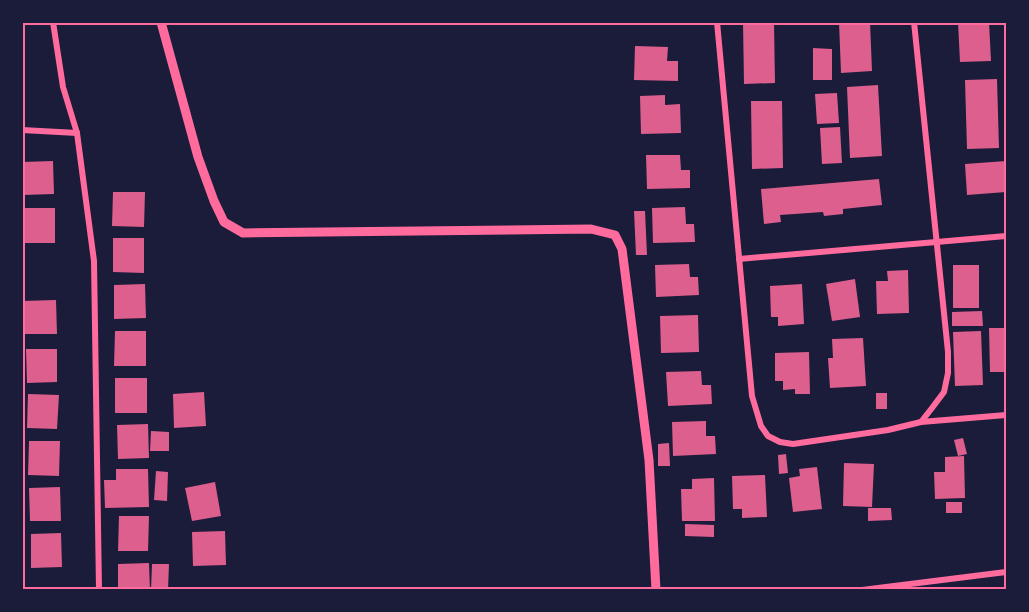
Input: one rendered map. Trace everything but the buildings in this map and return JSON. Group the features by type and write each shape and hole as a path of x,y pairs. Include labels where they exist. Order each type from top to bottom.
{"street":[{"path":"53,22 63,87 77,133 94,261 99,590"},
{"path":"161,22 198,157 214,201 224,222 243,233 591,229 615,236 622,249 649,460 656,590"},
{"path":"717,22 752,396 761,426 768,436 793,444 888,430 921,422 1006,415"},
{"path":"914,22 948,352 948,373 944,392 921,422"},
{"path":"22,130 77,133"},
{"path":"739,259 1006,236"},
{"path":"862,590 1006,572"}]}
